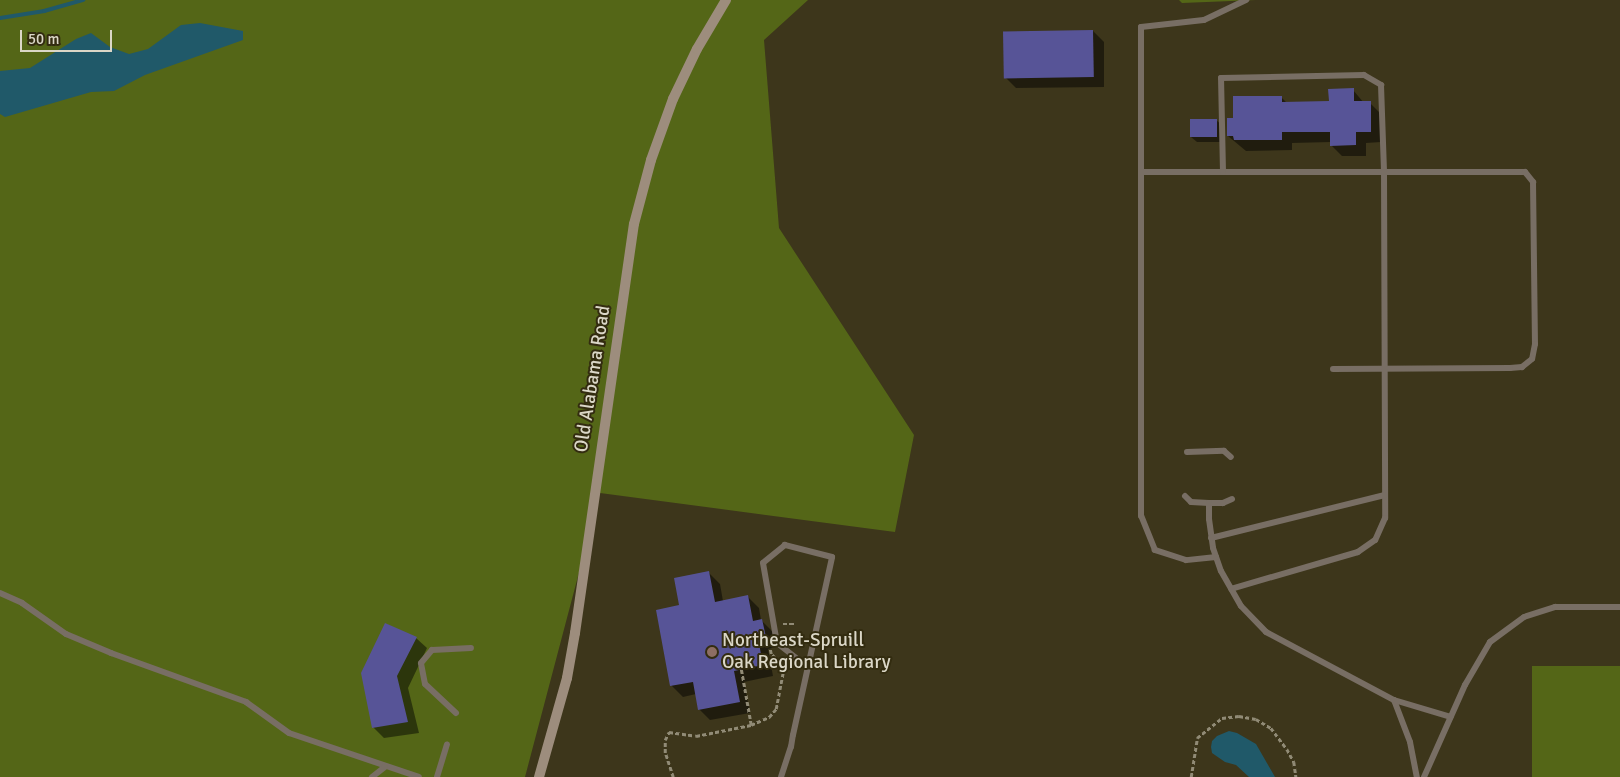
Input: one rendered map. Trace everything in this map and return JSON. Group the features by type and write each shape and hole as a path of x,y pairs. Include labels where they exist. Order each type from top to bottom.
{"main road":[{"name":"Old Alabama Road","path":"539,777 567,678 574,642 634,224 651,160 673,99 697,49 726,0"}],"lane":[{"path":"1216,557 1186,560 1155,550 1141,516 1141,27 1204,20 1246,0"},
{"path":"1223,172 1221,78 1364,75 1381,85 1384,172 1385,518 1375,540 1358,552 1231,589"},
{"path":"1141,172 1524,172 1533,182 1535,344 1532,359 1522,367 1333,369"},
{"path":"1187,452 1224,451 1230,456"},
{"path":"1211,538 1385,495"},
{"path":"1185,496 1191,502 1223,503 1232,499"},
{"path":"1209,503 1211,538 1216,557 1241,606 1266,632 1394,700 1451,718"},
{"path":"781,777 791,747 832,557 784,545 763,564 777,643 808,667"},
{"path":"0,593 22,603 66,634 111,653 246,702 289,733 419,777"},
{"path":"1424,777 1465,686 1490,642 1524,617 1555,607 1620,607"},
{"path":"456,713 425,684 421,663 432,650 471,648"},
{"path":"1394,700 1410,742 1417,777"},
{"path":"437,777 447,745"},
{"path":"372,777 385,767"}],"path":[{"path":"673,777 665,753 665,740 669,732 696,736 751,725 768,717 776,709 784,667 771,654 768,642"},
{"path":"741,670 751,725"},
{"path":"1191,777 1197,738 1222,718 1238,716 1256,719 1272,728 1294,762 1296,777"}],"green space":[{"path":"0,0 808,0 764,40 779,228 914,435 895,532 600,493 525,777 0,777"},
{"path":"1179,0 1256,0 1182,3"},
{"path":"1532,666 1620,666 1620,777 1532,777"}],"water":[{"path":"200,23 243,31 243,40 145,75 114,91 91,92 5,117 0,114 0,71 30,68 76,39 91,33 110,47 129,54 148,49 181,25"},
{"path":"1229,731 1237,733 1256,744 1275,777 1249,777 1236,765 1225,762 1212,753 1212,741 1217,736"}],"building":[{"path":"1093,30 1094,77 1004,79 1003,32"},
{"path":"1354,88 1354,101 1371,101 1371,132 1356,132 1356,145 1330,146 1330,132 1282,132 1282,140 1234,140 1233,136 1227,136 1227,118 1233,118 1233,96 1282,96 1282,102 1329,101 1328,89"},
{"path":"1190,119 1217,119 1217,137 1190,137"},
{"name":"Northeast-Spruill Oak Regional Library","path":"709,571 715,602 748,595 753,621 762,619 766,637 758,638 763,665 734,671 740,702 698,710 693,682 670,686 656,610 679,605 674,578"},
{"path":"385,623 417,637 397,676 408,722 372,728 361,673"}],"waterway":[{"path":"0,18 44,11 83,0"}],"place":[{"name":"Northeast-Spruill Oak Regional Library","path":"712,652"}]}
